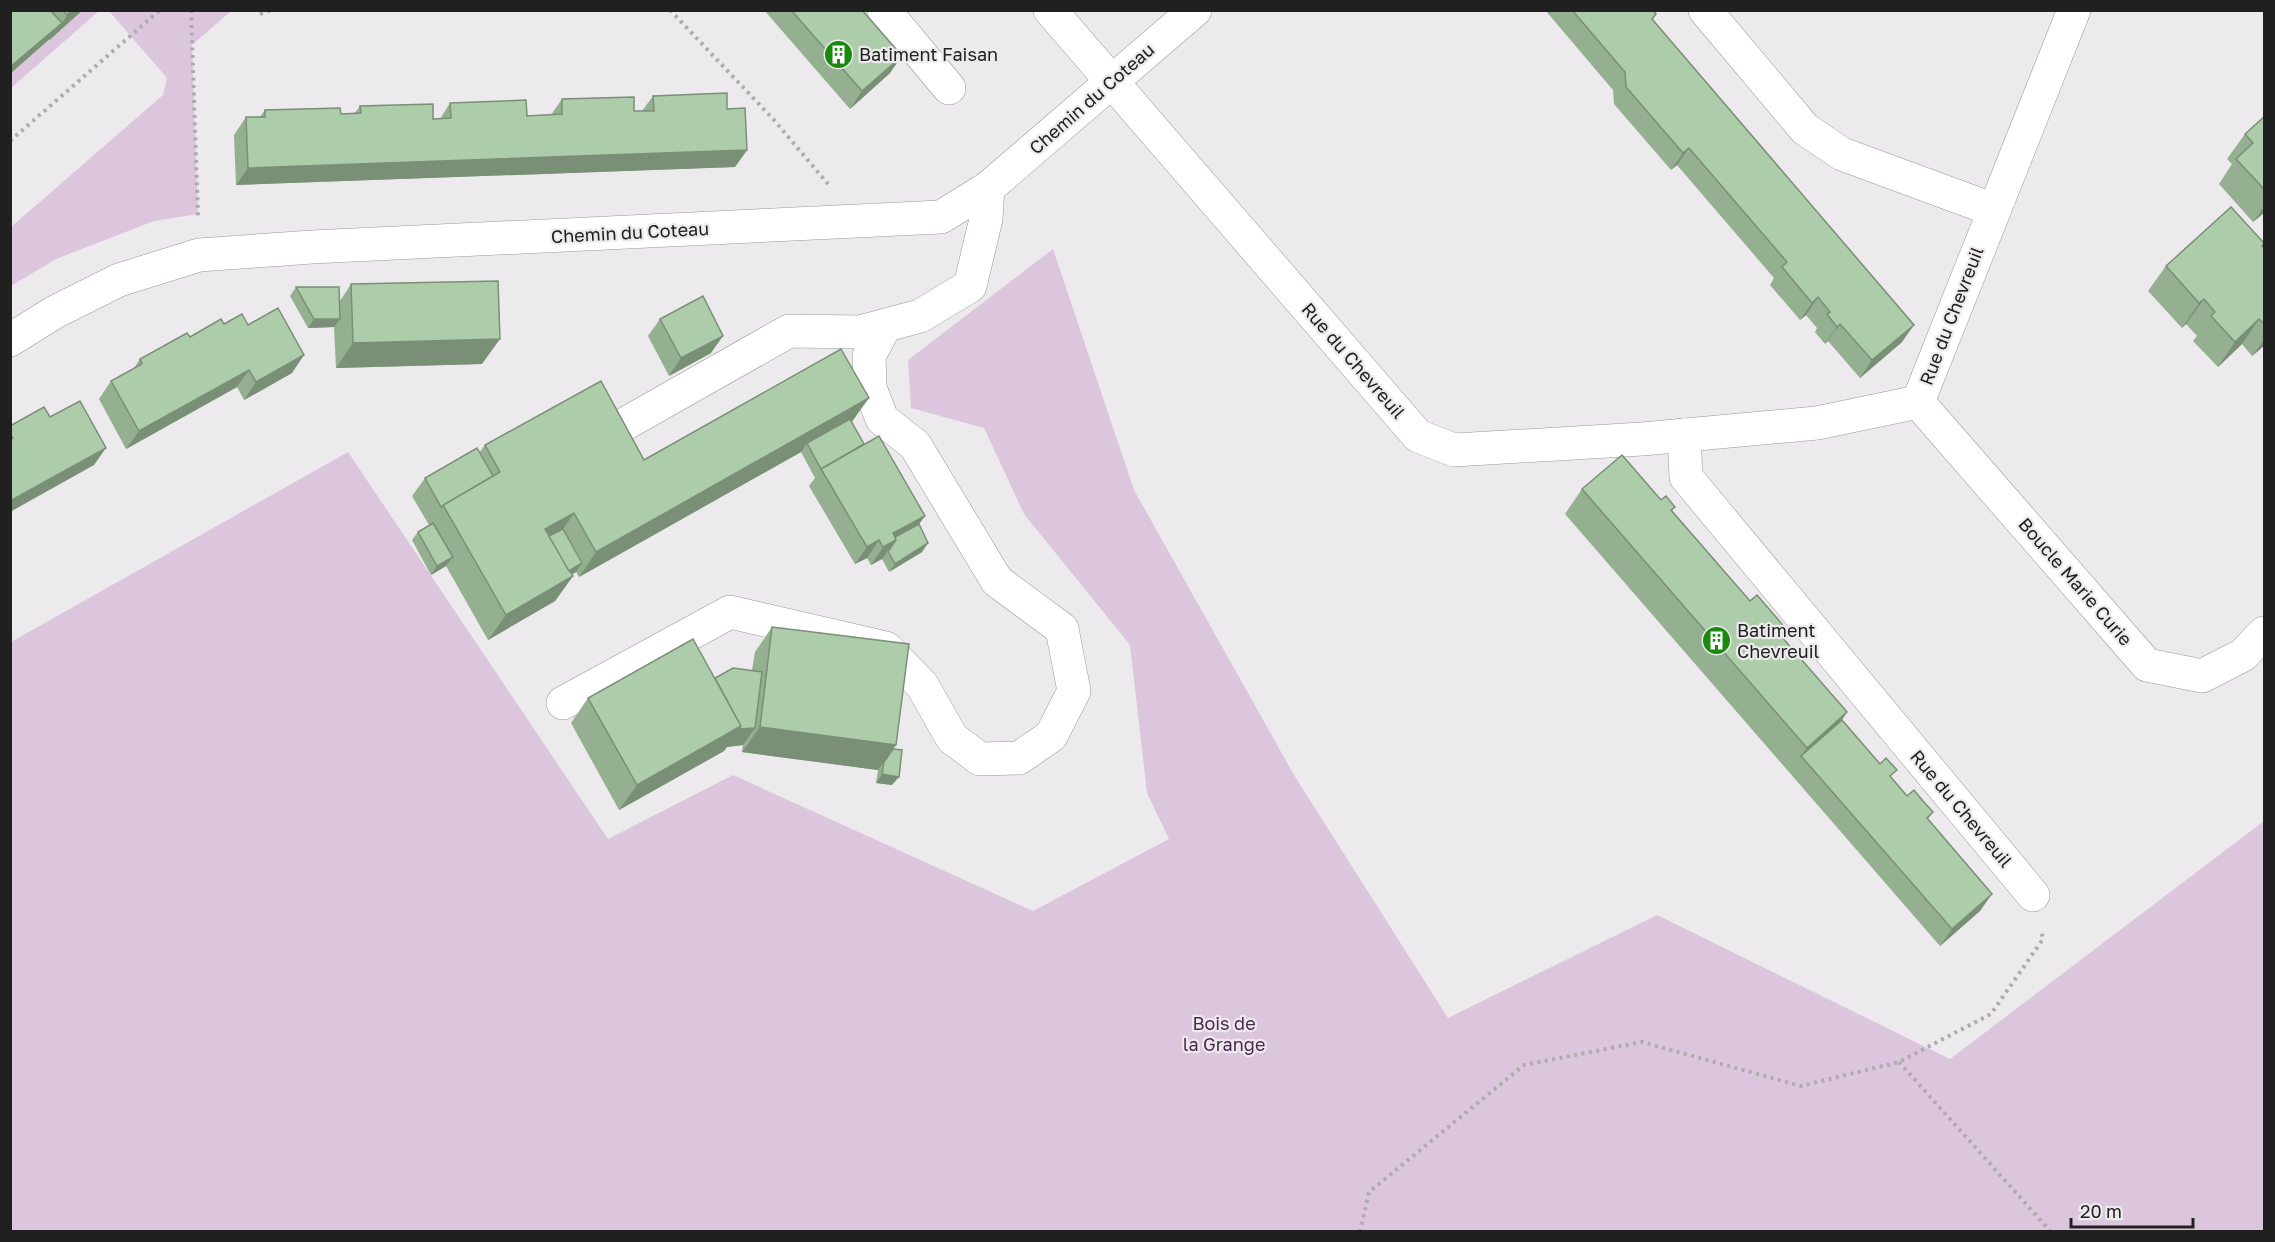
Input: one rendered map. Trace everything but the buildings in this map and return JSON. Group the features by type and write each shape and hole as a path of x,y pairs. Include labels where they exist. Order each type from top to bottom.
{"street":[{"path":"884,10 949,87"},
{"name":"Rue du Chevreuil","path":"1050,10 1418,436 1454,450 1684,435 1817,423 1918,402 2074,10"},
{"name":"Chemin du Coteau","path":"10,340 55,312 119,280 199,255 312,247 941,217 988,188 1195,10"},
{"path":"1705,10 1806,129 1842,154 1994,210"},
{"path":"623,425 789,331 861,332 920,316 970,286 986,219 988,188"},
{"path":"563,703 730,612 886,648 922,685 952,738 980,759 1019,758 1051,736 1074,691 1062,628 997,581 915,444 882,419 870,388 869,357 885,326"},
{"name":"Boucle Marie Curie","path":"1918,402 2147,664 2202,676 2243,655 2264,635"},
{"name":"Rue du Chevreuil","path":"1684,435 1686,477 2033,895"}],"path":[{"path":"10,141 160,10"},
{"path":"191,10 198,222"},
{"path":"260,14 271,10"},
{"path":"670,10 774,120 831,188"},
{"path":"1360,1232 1369,1192 1524,1065 1642,1042 1802,1086 1899,1062 1991,1014 2043,939 2033,895"},
{"path":"1899,1062 2051,1232"}],"green space":[{"path":"228,10 230,12 192,45 198,214 154,221 56,259 11,286 11,227 163,95 167,78 109,11"},
{"path":"83,11 99,11 11,88 10,74"},
{"name":"Bois de la Grange","path":"1053,249 1134,490 1294,775 1448,1018 1657,915 1950,1059 2264,821 2264,1231 11,1231 11,642 348,452 608,839 733,775 1033,911 1169,839 1147,793 1130,645 1024,514 984,428 911,408 908,360"}],"place":[{"name":"Batiment Faisan","path":"838,55"},
{"name":"Batiment Chevreuil","path":"1716,641"}]}
